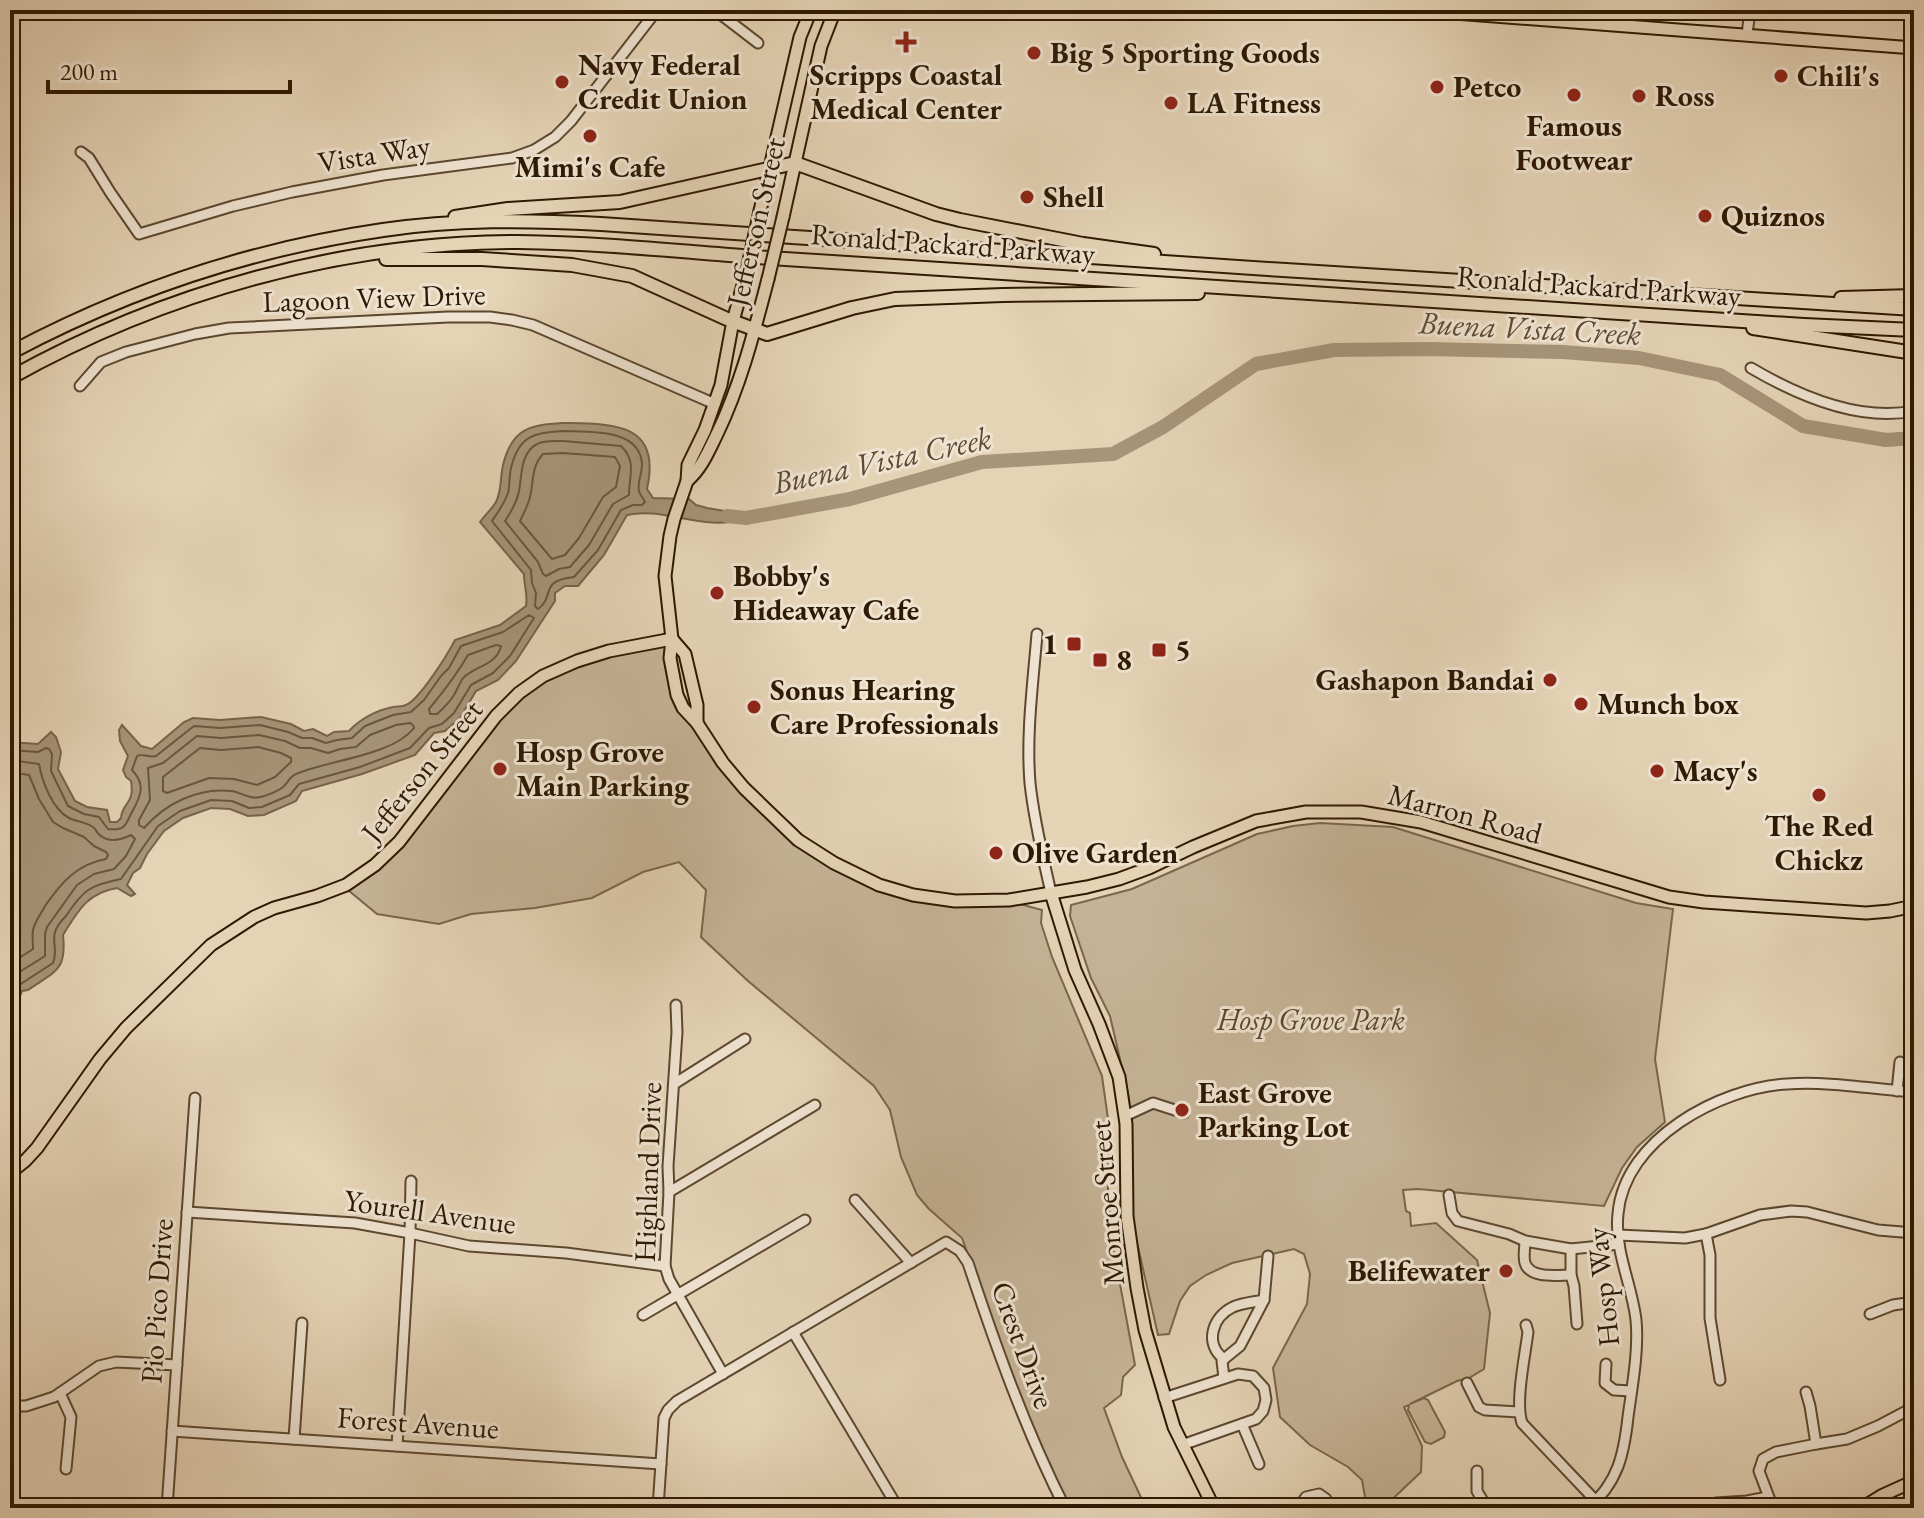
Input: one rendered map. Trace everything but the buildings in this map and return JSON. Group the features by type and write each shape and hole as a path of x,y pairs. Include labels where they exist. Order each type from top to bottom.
{"highway":[{"path":"385,229 508,209 620,202 795,163 960,220 1083,244 1268,269"},
{"name":"Ronald Packard Parkway","path":"10,353 97,310 183,278 262,254 385,229 549,221 1914,309"},
{"name":"Ronald Packard Parkway","path":"10,378 102,332 190,298 272,274 331,261 442,246 516,242 1914,330"},
{"path":"331,261 466,258 572,265 632,276 767,334 852,308 895,299 1291,292"},
{"path":"1764,300 1914,296"},
{"path":"1695,318 1914,353"}],"main road":[{"name":"Jefferson Street","path":"10,1173 37,1148 100,1059 126,1028 211,945 254,917 346,885 375,865 399,842 496,716 519,693 543,676 577,661 609,651 672,639 665,576 670,536 687,481 688,465 721,385 733,321 800,37 811,10"},
{"name":"Jefferson Street","path":"687,481 699,470 745,368 821,46 835,10"},
{"path":"1415,10 1914,48"},
{"name":"Marron Road","path":"672,639 670,658 677,695 683,708 744,788 798,840 834,863 879,885 913,895 955,901 1009,900 1087,887 1130,875 1256,821 1306,812 1361,812 1421,822 1669,897 1866,913 1914,906"},
{"name":"Monroe Street","path":"1051,893 1075,970 1119,1077 1125,1116 1127,1216 1145,1330 1164,1398 1182,1445 1214,1508"},
{"path":"1862,1508 1914,1481"}],"street":[{"name":"Vista Way","path":"81,152 89,158 139,234 292,192 383,175 512,158 534,150 555,137 571,121 657,10"},
{"path":"715,10 758,43"},
{"path":"1747,35 1750,10"},
{"name":"Lagoon View Drive","path":"80,386 101,362 126,352 229,328 490,317 533,325 715,404"},
{"path":"1751,368 1778,384 1832,405 1880,412 1914,411"},
{"path":"1037,634 1029,747 1030,783 1051,893"},
{"name":"Highland Drive","path":"676,1005 665,1266 669,1279 723,1374"},
{"path":"674,1084 745,1039"},
{"path":"1897,1091 1900,1062"},
{"name":"Hosp Way","path":"1592,1504 1616,1475 1625,1445 1637,1324 1618,1239 1618,1213 1624,1185 1638,1160 1662,1135 1711,1104 1747,1090 1811,1083 1914,1092"},
{"name":"Pio Pico Drive","path":"167,1508 195,1098"},
{"path":"1125,1116 1153,1103 1184,1113"},
{"path":"669,1192 815,1105"},
{"path":"397,1446 411,1181"},
{"path":"1449,1195 1452,1213 1458,1221 1525,1241 1571,1249 1618,1239 1676,1239 1706,1234 1760,1215 1791,1211 1807,1212 1878,1230 1914,1233"},
{"path":"658,1508 664,1418 677,1401 911,1263 855,1200"},
{"name":"Yourell Avenue","path":"187,1212 355,1223 469,1246 566,1253 665,1266"},
{"path":"643,1315 805,1220"},
{"path":"1706,1234 1710,1255 1710,1318 1720,1380"},
{"path":"1525,1241 1525,1263 1531,1272 1571,1275"},
{"name":"Crest Drive","path":"911,1263 946,1242 960,1251 968,1263 1014,1397 1065,1508"},
{"path":"1571,1249 1577,1324"},
{"path":"1224,1378 1222,1361 1240,1346 1264,1300 1268,1256"},
{"path":"1224,1359 1218,1355 1212,1340 1214,1323 1234,1307 1264,1300"},
{"path":"1870,1314 1893,1305 1914,1302"},
{"path":"294,1439 302,1323"},
{"path":"1526,1325 1528,1332 1519,1400 1522,1423 1592,1504"},
{"path":"793,1332 898,1508"},
{"path":"10,1406 26,1406 54,1397 99,1366 116,1362 177,1365"},
{"path":"1606,1364 1605,1383 1614,1390 1631,1391"},
{"path":"1164,1398 1238,1374 1253,1376 1264,1388 1266,1400 1263,1411 1256,1419 1182,1445"},
{"path":"1467,1383 1479,1407 1519,1412"},
{"path":"1806,1392 1816,1444"},
{"path":"60,1393 71,1417 66,1469"},
{"path":"1773,1508 1759,1471 1763,1459 1776,1452 1847,1439 1914,1407"},
{"path":"1242,1424 1259,1464"},
{"name":"Forest Avenue","path":"172,1431 661,1464"},
{"path":"1477,1471 1477,1491 1487,1508"},
{"path":"1298,1508 1306,1497 1319,1494 1326,1499 1329,1508"},
{"path":"1711,1508 1716,1503 1768,1497"}],"green space":[{"path":"668,644 686,709 769,819 884,890 1016,903 1042,910 1041,923 1052,957 1102,1076 1109,1126 1108,1190 1112,1241 1135,1365 1123,1377 1121,1395 1104,1408 1146,1508 1069,1508 1014,1384 962,1238 917,1195 901,1157 890,1110 874,1086 748,981 701,937 706,890 679,862 643,872 592,898 535,908 471,914 439,924 377,914 348,890 379,869 405,843 498,721 529,691 578,665 614,654"},
{"name":"Hosp Grove Park","path":"1320,823 1393,827 1636,903 1673,909 1655,1059 1665,1122 1637,1147 1622,1168 1604,1206 1403,1190 1411,1226 1436,1223 1477,1260 1490,1313 1484,1369 1410,1404 1424,1398 1428,1400 1445,1432 1444,1437 1431,1444 1425,1442 1408,1410 1409,1405 1404,1407 1422,1446 1421,1472 1383,1508 1367,1508 1362,1480 1348,1467 1310,1445 1280,1417 1273,1368 1307,1304 1310,1274 1304,1254 1294,1249 1232,1263 1206,1275 1190,1286 1180,1301 1169,1334 1158,1335 1129,1207 1129,1098 1110,1016 1091,978 1070,916 1071,905 1132,889 1257,834"}],"water":[{"path":"563,423 616,427 640,439 647,451 650,467 647,489 653,498 689,499 696,505 742,514 746,518 715,523 655,514 627,515 604,555 578,586 565,586 555,593 555,601 516,661 498,680 476,691 460,718 445,731 434,733 415,755 302,791 296,801 264,815 248,816 230,809 211,808 183,818 164,831 140,868 133,873 127,885 135,894 131,896 117,888 91,899 63,935 63,956 57,969 22,991 19,999 10,998 10,742 38,744 51,732 61,752 58,769 75,801 87,807 107,810 110,822 117,822 132,789 131,781 123,770 128,756 120,741 122,725 141,746 152,749 193,718 261,717 291,724 304,731 313,729 327,736 349,731 381,710 406,705 425,686 455,640 500,625 526,606 524,574 480,522 496,502 507,453 517,436 532,427"}],"waterway":[{"name":"Buena Vista Creek","path":"727,516 746,518 850,499 982,462 1113,454 1163,427 1256,364 1334,350 1563,352 1639,358 1720,375 1803,426 1886,440 1914,438"}],"place":[{"name":"Scripps Coastal Medical Center","path":"906,42"},
{"name":"Big 5 Sporting Goods","path":"1034,53"},
{"name":"Chili's","path":"1781,76"},
{"name":"Navy Federal Credit Union","path":"562,82"},
{"name":"Petco","path":"1437,87"},
{"name":"Famous Footwear","path":"1574,95"},
{"name":"Ross","path":"1639,96"},
{"name":"LA Fitness","path":"1171,103"},
{"name":"Mimi's Cafe","path":"590,136"},
{"name":"Shell","path":"1027,197"},
{"name":"Quiznos","path":"1705,216"},
{"name":"Bobby's Hideaway Cafe","path":"717,593"},
{"name":"1","path":"1074,644"},
{"name":"5","path":"1159,650"},
{"name":"8","path":"1100,660"},
{"name":"Gashapon Bandai","path":"1550,680"},
{"name":"Munch box","path":"1581,704"},
{"name":"Sonus Hearing Care Professionals","path":"754,707"},
{"name":"Hosp Grove Main Parking","path":"500,769"},
{"name":"Macy's","path":"1657,771"},
{"name":"The Red Chickz","path":"1819,795"},
{"name":"Olive Garden","path":"996,853"},
{"name":"East Grove Parking Lot","path":"1182,1110"},
{"name":"Belifewater","path":"1506,1271"}]}
